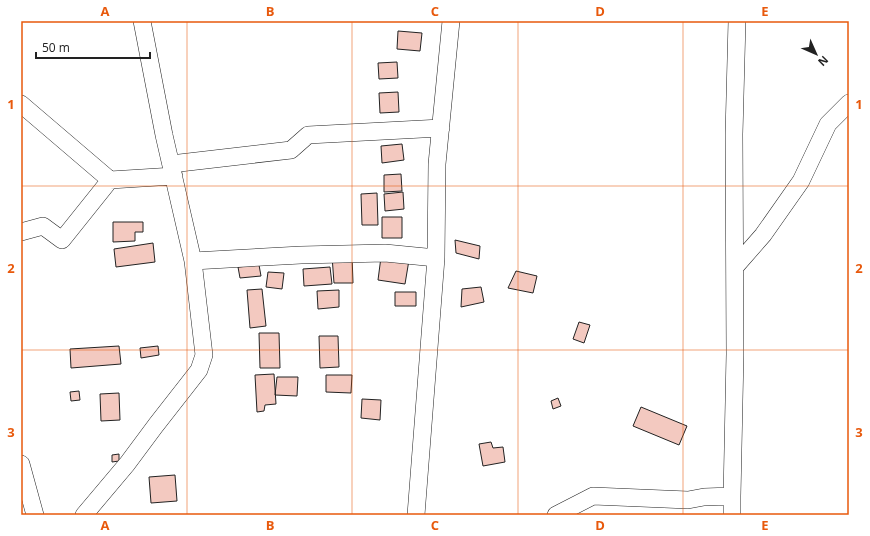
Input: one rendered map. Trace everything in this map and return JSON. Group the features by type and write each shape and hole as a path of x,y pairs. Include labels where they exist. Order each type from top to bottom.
{"street":[{"path":"84,515 127,464 199,370 204,355 193,261 172,170 142,21"},
{"path":"401,515 416,511 436,258 437,164 451,21"},
{"path":"732,515 735,267 734,134 737,21"},
{"path":"735,267 763,235 801,181 828,124 849,102"},
{"path":"21,104 110,180"},
{"path":"21,232 43,226 62,240 110,180 291,150 308,135 441,128"},
{"path":"193,261 301,255 386,253 436,258"},
{"path":"21,464 35,515"},
{"path":"556,515 593,496 688,500 704,497 732,496"}],"building":[{"path":"398,31 422,33 420,51 397,49"},
{"path":"397,62 398,78 379,79 378,63"},
{"path":"398,92 399,112 380,113 379,93"},
{"path":"402,144 404,160 382,163 381,146"},
{"path":"401,174 402,191 384,192 384,175"},
{"path":"403,192 404,209 385,211 384,194"},
{"path":"377,193 378,225 362,225 361,194"},
{"path":"382,217 402,217 402,238 382,238"},
{"path":"113,222 143,222 143,232 135,232 135,241 113,242"},
{"path":"455,240 480,246 479,259 456,253"},
{"path":"153,243 155,262 116,267 114,249"},
{"path":"352,255 353,283 334,283 332,256"},
{"path":"381,257 409,260 405,284 378,280"},
{"path":"259,265 261,276 240,278 238,267"},
{"path":"330,267 332,284 304,286 303,269"},
{"path":"516,271 537,276 533,293 508,288"},
{"path":"268,272 284,273 282,289 266,287"},
{"path":"481,287 484,302 461,307 462,289"},
{"path":"262,289 266,326 250,328 247,290"},
{"path":"339,290 339,307 318,309 317,291"},
{"path":"395,292 416,292 416,306 395,306"},
{"path":"579,322 590,325 584,343 573,339"},
{"path":"259,333 279,333 280,368 260,368"},
{"path":"319,336 338,336 339,367 320,368"},
{"path":"119,346 121,364 71,368 70,349"},
{"path":"158,346 159,355 141,358 140,348"},
{"path":"274,374 276,404 265,405 264,411 257,412 255,375"},
{"path":"326,375 352,375 351,393 326,392"},
{"path":"277,377 298,377 297,396 275,395"},
{"path":"79,391 80,400 71,401 70,392"},
{"path":"119,393 120,420 101,421 100,394"},
{"path":"558,398 561,406 553,409 551,401"},
{"path":"362,399 381,400 380,420 361,418"},
{"path":"641,407 687,426 679,445 633,426"},
{"path":"491,442 493,448 503,447 505,462 483,466 479,444"},
{"path":"119,454 119,461 112,462 112,455"},
{"path":"175,475 177,501 151,503 149,477"}]}
